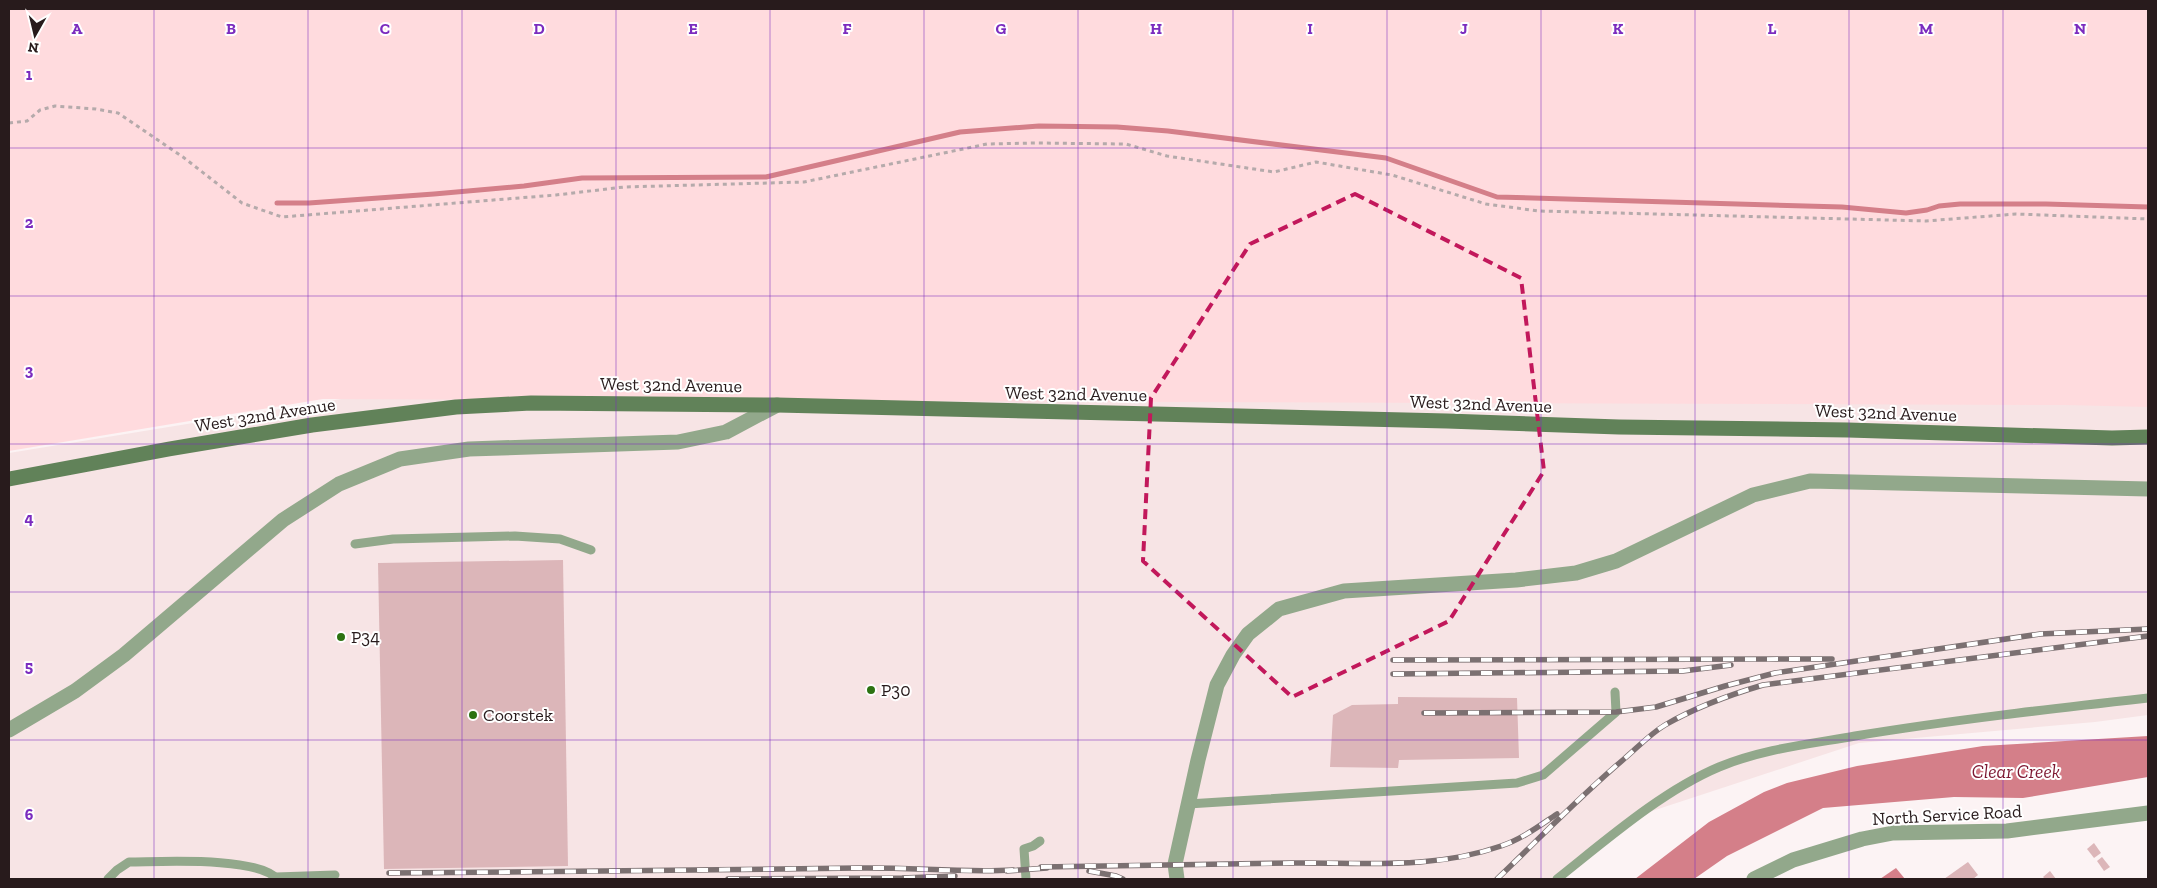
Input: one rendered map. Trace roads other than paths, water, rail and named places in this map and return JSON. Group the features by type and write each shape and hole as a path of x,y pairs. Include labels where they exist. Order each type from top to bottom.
{"street":[{"name":"West 32nd Avenue","path":"9,479 302,426 456,407 531,403 777,405 1447,421 1619,427 1848,430 2065,437 2148,437"},
{"path":"9,730 75,691 124,655 283,520 338,484 400,459 469,449 678,442 726,432 777,405"},
{"path":"1177,879 1175,864 1217,686 1233,655 1248,634 1280,609 1344,591 1516,580 1576,572 1616,561 1753,495 1810,480 2148,489"},
{"name":"North Service Road","path":"1754,879 1793,860 1862,839 1893,833 2007,831 2148,813"}],"lane":[{"path":"355,544 393,539 515,536 560,539 591,550"},
{"path":"1188,804 1517,783 1543,775 1616,712 1615,692"},
{"path":"1557,879 1607,840 1677,790 1717,768 1742,758 1792,747 1878,733 2148,698"},
{"path":"1026,879 1024,849 1040,841"},
{"path":"108,879 129,862 226,863 269,872 276,878 335,875"}],"water":[{"name":"Clear Creek","path":"2148,736 2148,777 2023,798 1954,797 1823,808 1727,856 1694,879 1635,879 1709,822 1764,792 1787,783 1857,766 1983,746"},
{"path":"1896,868 1905,879 1880,879"}],"waterway":[{"path":"277,203 309,203 434,194 524,186 582,178 766,177 960,132 1039,126 1117,127 1168,131 1386,158 1497,197 1842,207 1906,213 1960,204 2148,207"}],"railway":[{"path":"1424,713 1616,712 1656,707 1775,673 2040,634 2148,629"},
{"path":"1497,879 1591,788 1654,733 1665,725 1725,697 1763,685 2148,636"},
{"path":"1393,660 1832,659"},
{"path":"1393,674 1683,671 1731,665"},
{"path":"1041,867 1423,862 1475,854 1501,846 1523,836 1557,814"},
{"path":"389,873 858,868 974,871 1013,870"},
{"path":"1007,871 1047,868"},
{"path":"1089,871 1123,879"},
{"path":"728,879 955,876"}],"place":[{"name":"P34","path":"341,637"},
{"name":"P30","path":"871,690"},
{"name":"Coorstek","path":"473,715"}]}
